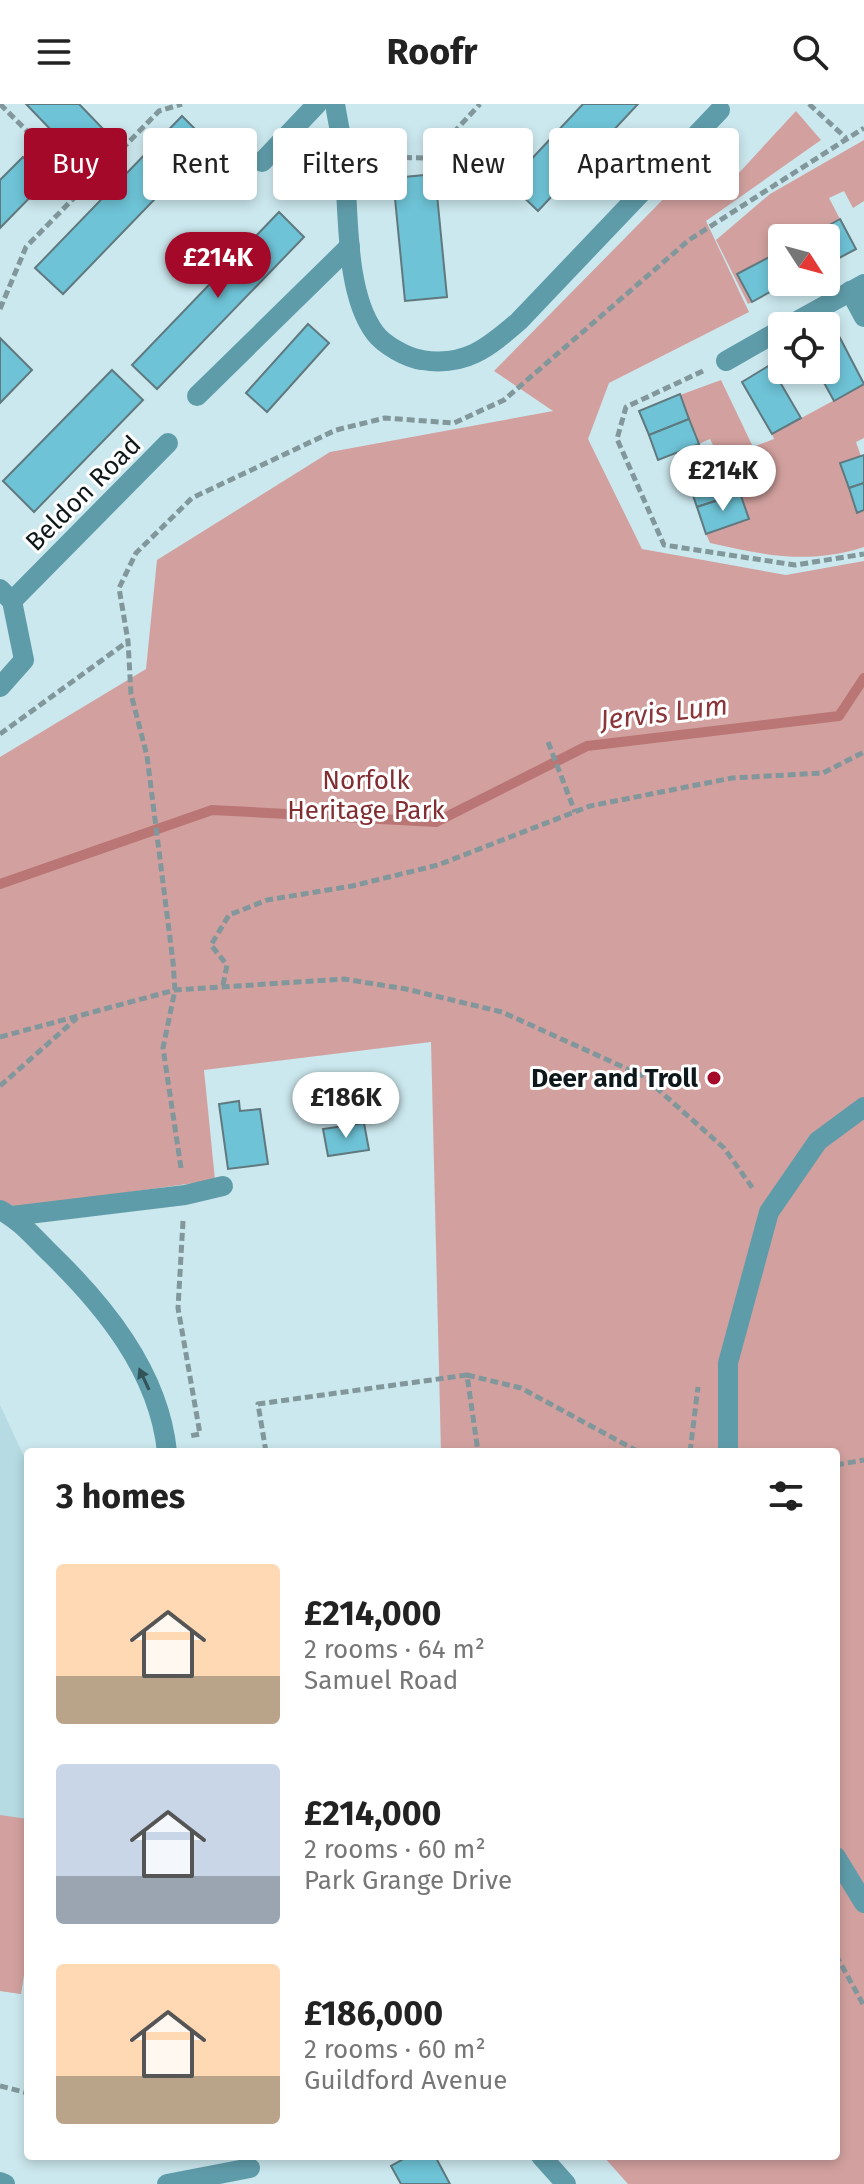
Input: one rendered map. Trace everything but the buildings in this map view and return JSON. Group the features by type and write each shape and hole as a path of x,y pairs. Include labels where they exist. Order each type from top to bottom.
{"street":[{"path":"262,162 317,104"},
{"path":"335,104 339,128"},
{"path":"347,200 350,246 360,300 375,333 410,359 448,364 492,344 519,321 720,110"},
{"path":"197,396 350,246"},
{"path":"813,312 857,288 864,317"},
{"path":"726,361 768,337"},
{"name":"Beldon Road","path":"6,595 168,443"},
{"path":"0,687 24,660 6,595"},
{"path":"728,1448 728,1363 769,1212 818,1141 864,1107"},
{"path":"6,1213 185,1195 223,1186"},
{"path":"6,1213 66,1268 123,1334 164,1423 167,1448"},
{"path":"840,1864 864,1903"},
{"path":"545,2160 566,2184"},
{"path":"167,2184 251,2169"}],"path":[{"path":"0,104 24,128"},
{"path":"127,145 159,111 182,104"},
{"path":"407,158 430,158 480,104"},
{"path":"809,104 846,138"},
{"path":"173,962 147,756 131,694 128,641 119,588 136,553 192,498 336,430 385,418 454,423 504,400 689,240 864,128"},
{"path":"0,309 26,247 74,200"},
{"path":"726,361 626,407 617,439 664,545 795,565 864,554"},
{"path":"0,734 128,641"},
{"path":"548,742 575,812"},
{"path":"223,985 227,965 211,945 229,915 267,900 352,886 438,865 590,806 732,778 823,773 864,752"},
{"path":"0,1037 175,990 344,979 406,989 502,1012 643,1076 724,1148 769,1212"},
{"path":"0,1086 79,1016"},
{"path":"467,1375 477,1448"},
{"path":"265,1448 258,1404 467,1375 521,1388 632,1448"},
{"path":"840,1464 864,1460"},
{"path":"840,1962 864,2006"},
{"path":"0,2086 24,2092"}],"shaded area":[{"path":"0,1405 24,1456 24,1975 21,1994 0,1991"}],"green space":[{"name":"Norfolk Heritage Park","path":"796,111 821,140 739,198 739,173"},
{"path":"864,140 864,201 853,208 844,191 829,198 840,219 831,224 768,224 768,258 738,274 752,302 748,304 716,240 770,194"},
{"name":"Norfolk Heritage Park","path":"662,200 736,200 706,221 749,312 609,383 588,439 642,549 786,575 864,561 864,2184 628,2184 607,2160 840,2160 840,1448 441,1448 431,1042 204,1070 215,1180 18,1208 0,1200 0,757 146,669 157,560 330,452 553,411 494,371"},
{"path":"721,380 753,447 774,439 772,434 864,384 864,438 856,442 861,456 841,464 856,512 864,510 864,547 805,557 768,554 710,543 706,534 749,519 710,439 699,444 680,395"},
{"path":"0,1815 24,1818 24,1975 21,1994 0,1991"}],"waterway":[{"name":"Jervis Lum","path":"0,884 212,810 436,822 587,746 839,716 864,678"}],"place":[{"name":"Deer and Troll","path":"714,1078"}]}
